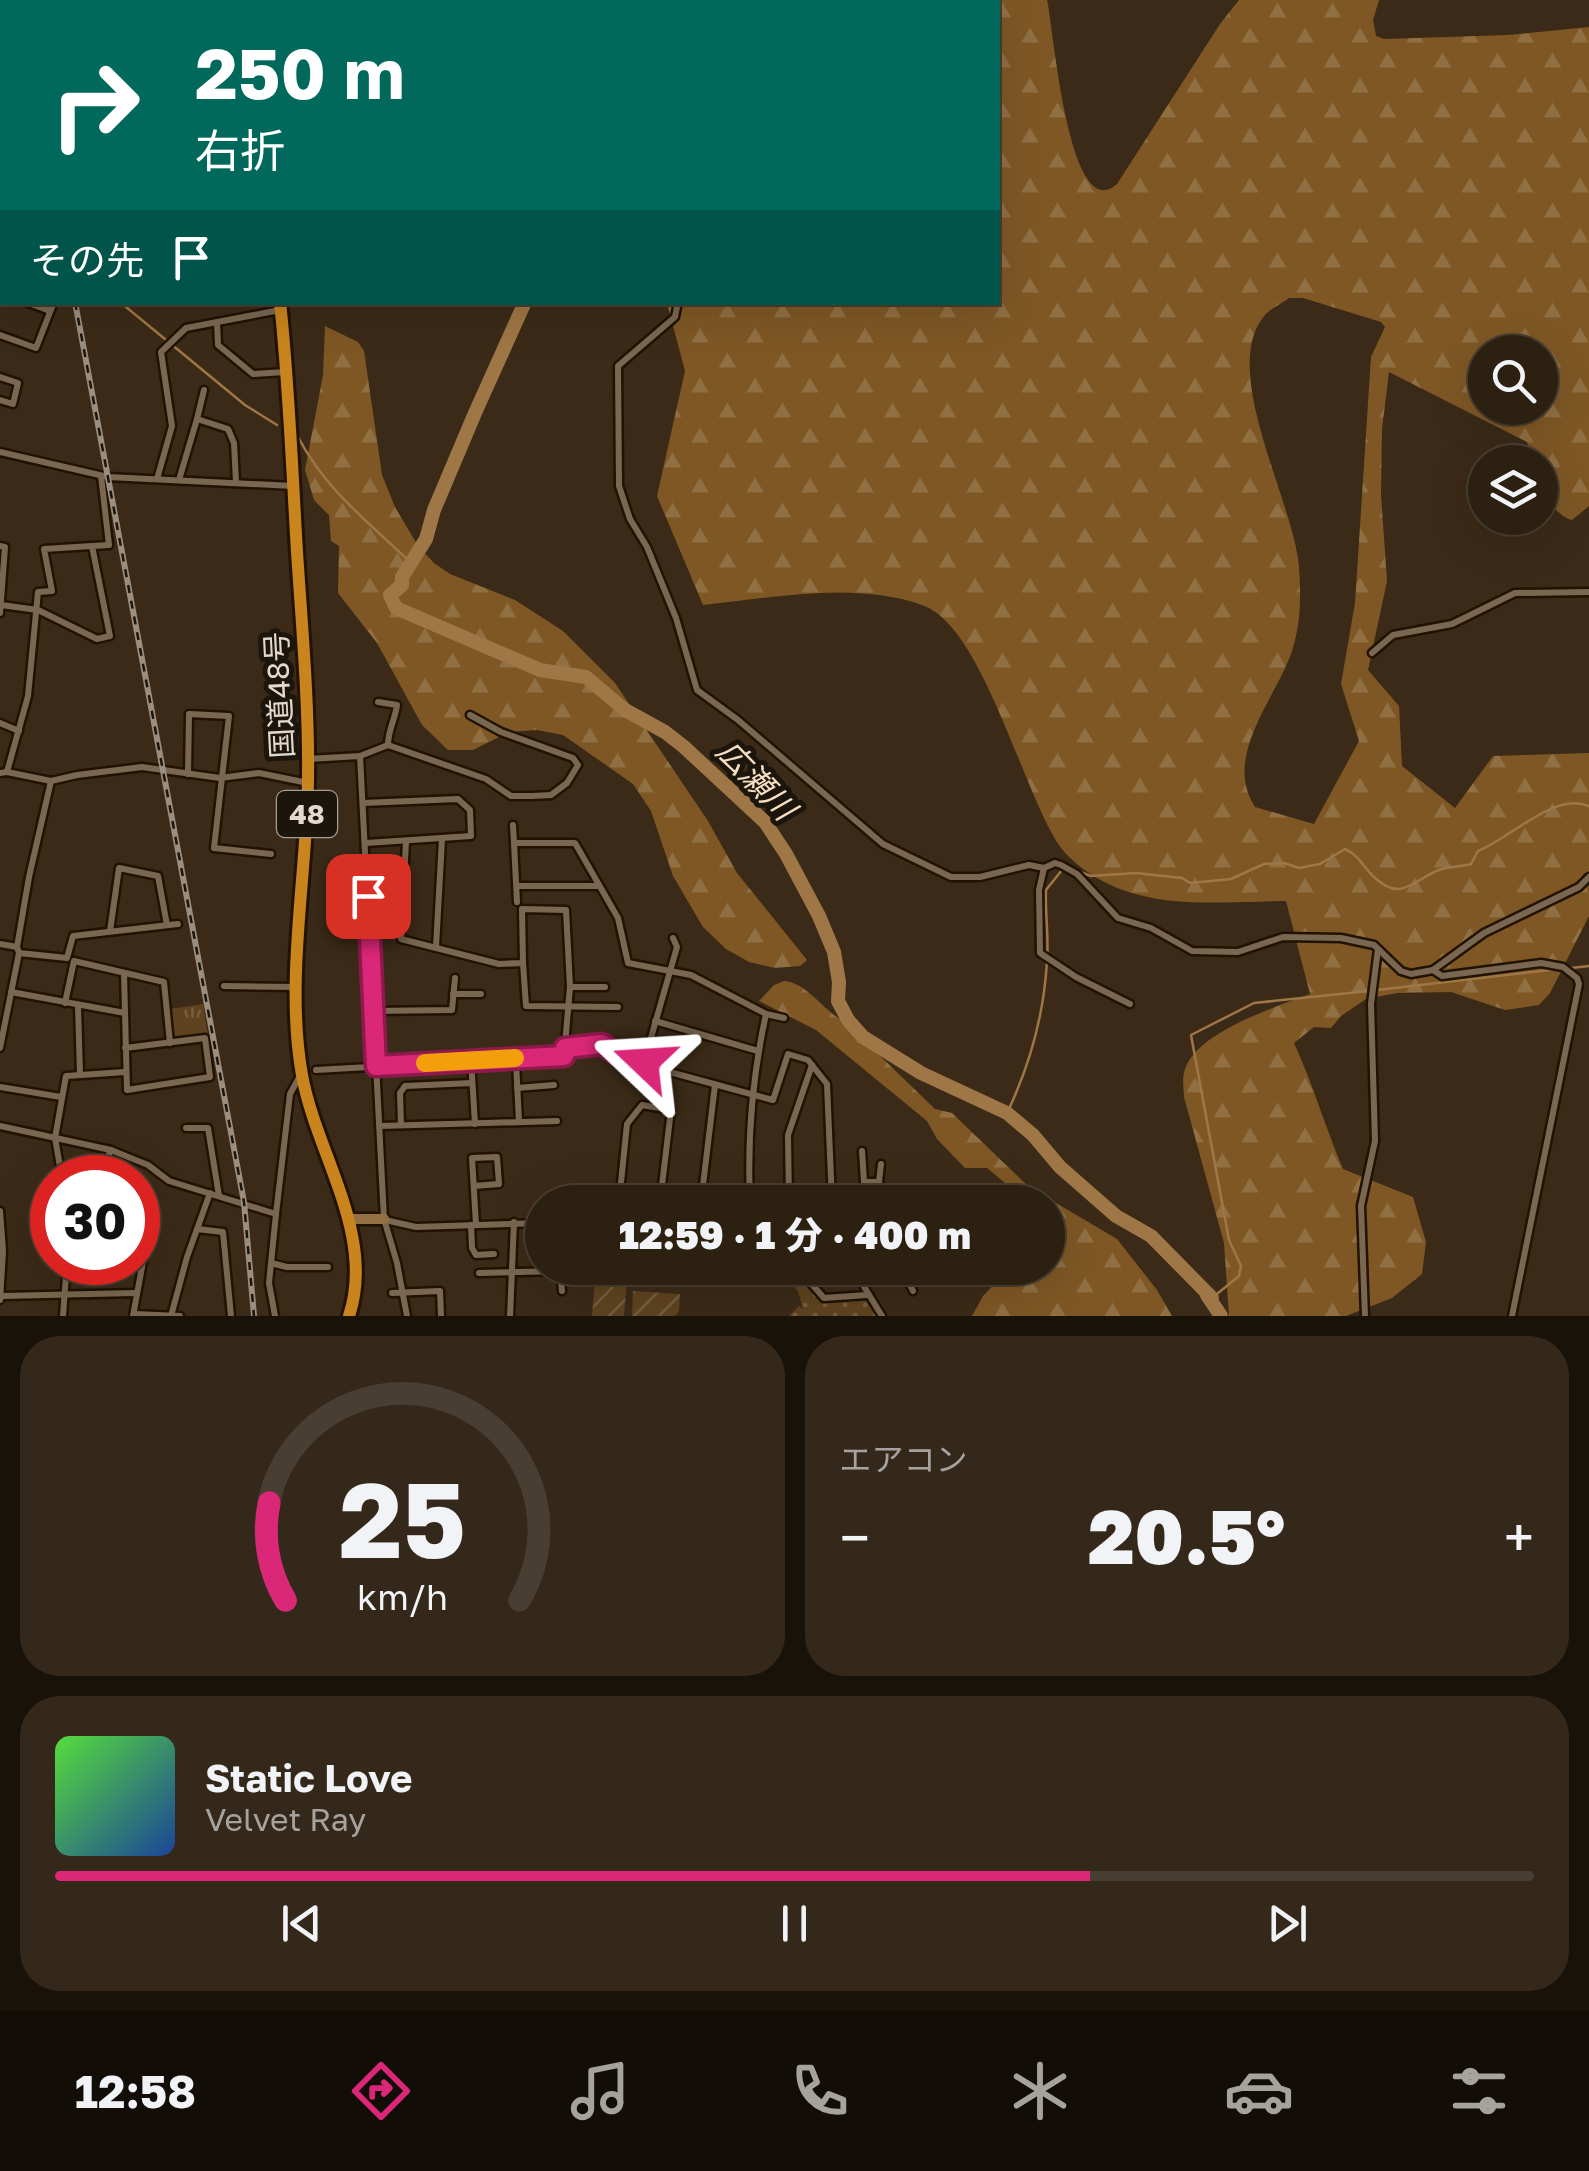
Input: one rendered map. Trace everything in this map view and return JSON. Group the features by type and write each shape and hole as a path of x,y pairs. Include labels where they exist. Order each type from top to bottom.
{"highway":[{"name":"国道48号","path":"280,306 308,760 298,987 315,1127 348,1218 356,1274 348,1316"}],"street":[{"path":"678,305 676,317 618,366 619,486 630,519 648,546 676,618 697,690 738,720 883,844 951,877 980,877 1055,863 1066,866 1118,918 1150,928 1192,951 1227,954 1276,937 1357,940 1378,948 1405,973 1419,974 1433,970 1484,933 1579,887 1589,877"},
{"path":"157,478 172,426 161,352 186,328 280,306"},
{"path":"0,336 36,348 52,307"},
{"path":"217,322 218,345 253,374 285,372"},
{"path":"0,378 18,383 13,404 0,400"},
{"path":"179,480 204,390"},
{"path":"197,418 228,429 234,443 236,482"},
{"path":"0,452 101,476 293,486"},
{"path":"101,476 109,545 44,549 52,591 38,592 28,696 4,772 52,781 77,774 142,768 224,778 259,773 308,782"},
{"path":"0,546 5,546 0,613"},
{"path":"1,605 38,610 98,639 110,636 92,546"},
{"path":"1372,653 1393,634 1452,624 1515,592 1589,592"},
{"path":"378,702 397,705 396,718 388,730 388,746"},
{"path":"188,774 189,714 229,716 214,848 271,854"},
{"path":"308,760 360,756 388,746 486,779 510,796 551,795 566,783 578,765 573,758 501,732 470,715"},
{"path":"0,723 19,730"},
{"path":"360,756 384,1219 407,1316"},
{"path":"0,1048 29,876 52,781"},
{"path":"363,802 458,799 470,810 471,836 366,843"},
{"path":"513,825 517,902"},
{"path":"436,947 442,839"},
{"path":"406,841 401,939 499,964 524,963"},
{"path":"514,842 575,843 618,918 628,963 672,970 704,981 766,1014 784,1018"},
{"path":"110,931 119,868 158,876 166,925"},
{"path":"1044,868 1039,890 1040,953 1076,977 1130,1004"},
{"path":"516,886 599,886"},
{"path":"275,1316 271,1263 290,1094 308,1072 564,1056 568,1006 570,987 566,910 522,909 526,1006 568,1006 618,1006"},
{"path":"0,944 67,958 73,936 178,924"},
{"path":"644,1062 672,970 677,947 673,938"},
{"path":"1365,1316 1360,1206 1375,1141 1374,992 1378,948"},
{"path":"65,1003 74,962 164,982 170,1043"},
{"path":"1433,970 1442,976 1460,975 1551,963 1570,972 1579,984 1512,1316"},
{"path":"124,974 124,1013 126,1090 210,1077 205,1038 125,1048"},
{"path":"374,1010 452,1010 455,978"},
{"path":"224,986 298,987"},
{"path":"570,987 606,987"},
{"path":"10,992 124,1013"},
{"path":"453,994 481,994"},
{"path":"78,1006 80,1074"},
{"path":"750,1185 750,1096 766,1014"},
{"path":"655,1022 758,1051"},
{"path":"565,1048 602,1044 617,1054 773,1100 788,1054 808,1060 826,1084 831,1185"},
{"path":"471,1060 475,1124"},
{"path":"516,1062 520,1122"},
{"path":"789,1185 788,1136 812,1065"},
{"path":"58,1155 55,1138 66,1076 126,1072"},
{"path":"402,1126 400,1093 405,1086 472,1084"},
{"path":"703,1185 715,1084"},
{"path":"517,1088 554,1085"},
{"path":"0,1087 61,1096"},
{"path":"621,1185 626,1124 642,1105 671,1110 662,1185"},
{"path":"380,1126 557,1121"},
{"path":"0,1126 111,1150 148,1166 169,1181 276,1214"},
{"path":"171,1316 196,1229 214,1194 208,1128 186,1128"},
{"path":"109,1155 111,1150"},
{"path":"862,1150 864,1182 878,1182"},
{"path":"474,1186 499,1184 497,1157 472,1158 472,1248 476,1255 494,1254"},
{"path":"879,1185 881,1164"},
{"path":"0,1211 1,1298 135,1293"},
{"path":"348,1218 384,1219 416,1227 525,1222"},
{"path":"510,1316 514,1222"},
{"path":"196,1229 222,1232 231,1316"},
{"path":"271,1263 287,1268 328,1266"},
{"path":"478,1273 560,1272 562,1291"},
{"path":"63,1316 65,1285"},
{"path":"137,1285 134,1315 180,1316"},
{"path":"812,1285 824,1298 867,1295"},
{"path":"862,1285 882,1316"},
{"path":"910,1285 913,1291"},
{"path":"392,1294 440,1291 441,1316"}],"green space":[{"path":"1000,0 1047,0 1075,151 1086,177 1100,190 1117,184 1239,0 1379,0 1373,20 1376,36 1384,39 1508,35 1589,27 1589,506 1572,520 1558,512 1558,445 1528,445 1493,425 1558,425 1558,335 1468,335 1468,412 1389,372 1382,429 1381,495 1387,581 1368,670 1399,706 1402,766 1455,808 1493,756 1589,753 1589,916 1550,993 1539,1005 1505,1010 1451,992 1397,993 1366,999 1331,1028 1314,1027 1294,1043 1343,1169 1413,1197 1426,1242 1422,1274 1392,1298 1346,1316 1229,1316 1224,1243 1184,1097 1183,1076 1190,1059 1218,1034 1310,994 1286,901 1160,899 1120,889 1095,877 1059,845 982,675 964,643 944,619 922,605 869,594 785,596 703,605 657,496 685,371 668,305 1000,305","holes":["1289,298 1303,298 1381,322 1385,327 1371,357 1355,603 1341,684 1359,741 1314,824 1255,807 1246,788 1248,748 1292,651 1300,599 1294,540 1254,402 1252,340 1264,316"]},
{"path":"325,326 358,342 364,351 382,475 418,546 450,574 515,600 563,631 615,683 708,821 737,873 807,960 800,966 775,968 749,962 726,949 703,927 673,876 651,811 633,784 563,735 537,730 509,732 473,750 448,750 422,725 377,643 338,593 339,546 331,541 329,515 314,500 305,470 323,375"},
{"path":"784,981 808,992 845,1022 935,1109 952,1113 1027,1185 1008,1185 987,1168 965,1168 937,1139 927,1121 816,1030 759,1001 774,985"},
{"path":"203,1004 208,1035 174,1040 170,1009"},
{"path":"1065,1208 1117,1239 1172,1316 972,1316 994,1285 1065,1285"},
{"path":"595,1285 627,1285 624,1316 592,1316"},
{"path":"792,1285 811,1285 831,1301 866,1299 878,1316 789,1316 799,1306 803,1309"},
{"path":"633,1291 680,1294 679,1311 675,1316 632,1316"}],"waterway":[{"path":"124,305 245,405 277,425"},
{"name":"広瀬川","path":"524,305 434,510 426,539 402,577 402,585 390,595 396,608 540,670 586,677 625,710 683,746 765,822 786,854 834,952 838,1001 863,1037 921,1073 1007,1113 1116,1216 1151,1236 1212,1298"},
{"path":"298,437 335,490 412,564"},
{"path":"1070,868 1091,876 1136,873 1182,878 1190,883 1231,879 1264,864 1284,863 1299,868 1320,864 1345,849 1383,885 1400,889 1439,870 1471,864 1478,851 1548,810 1576,803 1589,806"},
{"path":"1007,1113 1029,1058 1043,1000 1046,890 1062,870"},
{"path":"1571,968 1589,966"},
{"path":"1377,990 1558,969"},
{"path":"1212,1298 1239,1276 1241,1266 1229,1240 1191,1035 1254,1003 1369,991"},
{"name":"広瀬川","path":"1207,1295 1221,1316"}],"railway":[{"path":"76,305 244,1202 254,1316"}],"slow traffic":[{"path":"425,1063 515,1058"}],"route":[{"path":"368,896 376,1066 564,1056 565,1048 602,1044 617,1054 644,1062"}]}
